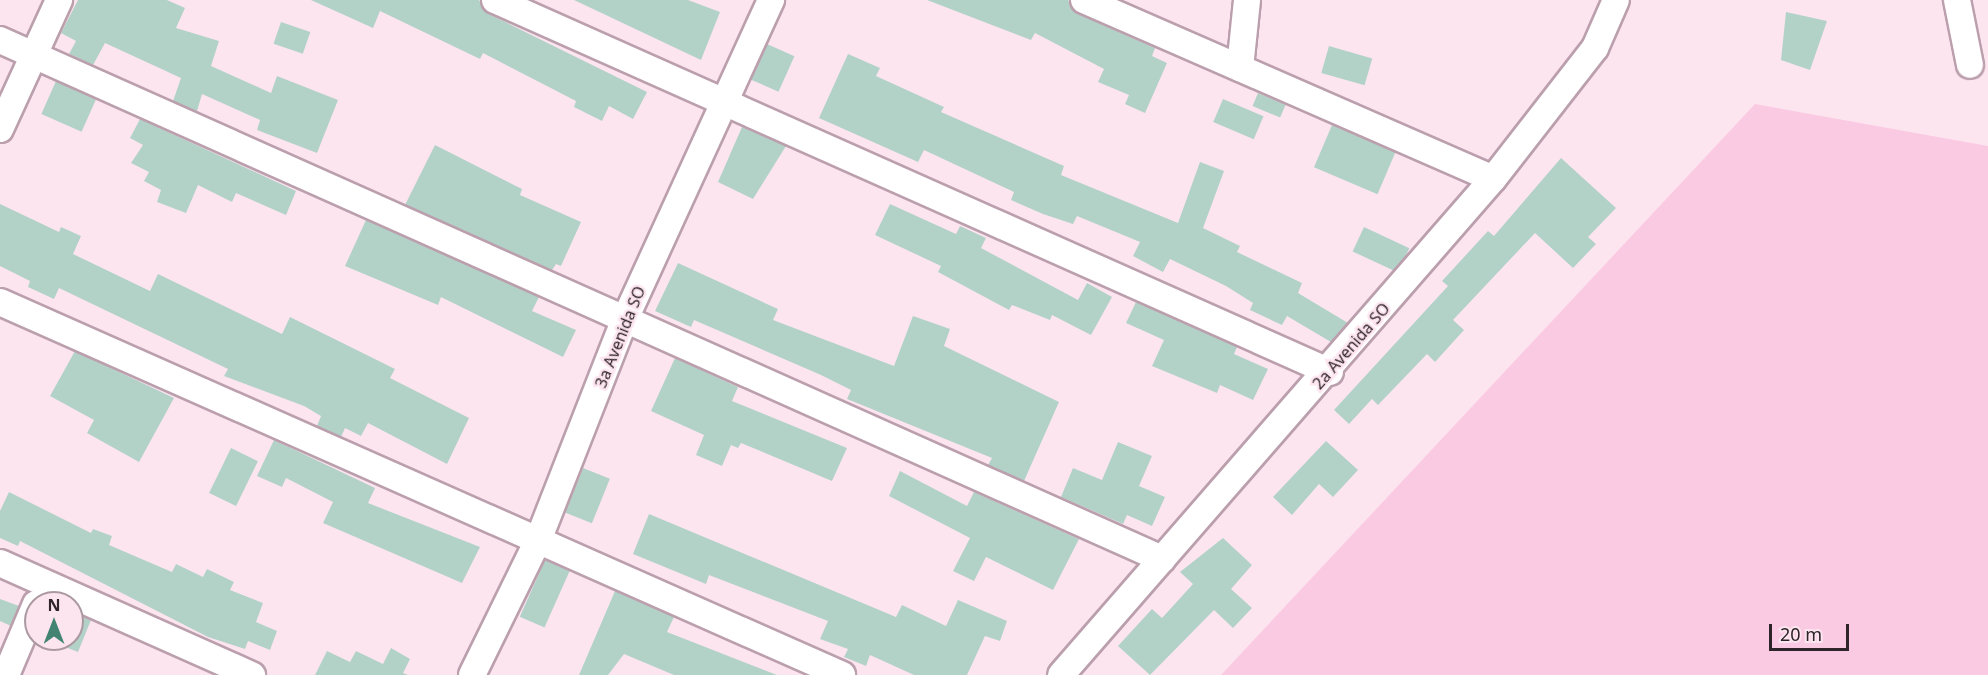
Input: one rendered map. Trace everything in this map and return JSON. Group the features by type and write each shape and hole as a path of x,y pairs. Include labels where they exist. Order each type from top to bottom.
{"street":[{"path":"0,129 59,0"},
{"path":"495,0 1330,372"},
{"name":"3a Avenida SO","path":"472,675 539,538 625,319 727,102 771,0"},
{"path":"1084,0 1493,179"},
{"path":"1240,68 1247,0"},
{"name":"2a Avenida SO","path":"1061,675 1330,372 1493,179 1595,48 1616,0"},
{"path":"1958,0 1970,65"},
{"path":"0,40 1162,559"},
{"path":"0,302 539,538 598,570 842,675"},
{"path":"0,562 32,591"},
{"path":"84,614 247,674"},
{"path":"6,675 24,632"}],"shaded area":[{"path":"1755,104 1988,146 1988,675 1221,675"}],"building":[{"path":"78,0 167,0 185,8 176,28 219,41 211,66 271,93 277,76 338,100 317,153 257,130 260,120 202,94 197,111 173,101 181,78 105,43 93,65 69,54 76,41 61,33"},
{"path":"311,0 479,0 489,14 647,92 633,119 609,106 602,121 574,107 576,101 483,53 480,59 380,11 373,28"},
{"path":"574,0 688,0 720,12 701,60"},
{"path":"927,0 1068,0 1078,14 1155,48 1152,56 1167,63 1145,113 1125,104 1129,95 1098,82 1104,69 1035,33 1031,40"},
{"path":"1786,12 1827,21 1810,70 1781,60"},
{"path":"281,22 310,32 303,54 274,44"},
{"path":"767,44 794,56 779,92 751,80"},
{"path":"1329,46 1372,58 1365,85 1321,73"},
{"path":"848,54 880,68 876,76 944,107 941,112 1064,166 1061,175 1178,223 1200,162 1224,171 1203,228 1240,246 1237,252 1302,283 1298,293 1348,323 1331,342 1287,316 1282,325 1250,310 1253,303 1226,286 1170,259 1163,272 1133,256 1140,242 1077,216 1073,224 1043,214 1011,200 1014,192 924,150 918,162 819,118"},
{"path":"56,81 96,99 82,132 41,114"},
{"path":"1258,93 1286,105 1280,118 1253,106"},
{"path":"1223,99 1264,116 1254,139 1213,122"},
{"path":"140,119 296,191 286,215 236,193 232,202 198,185 186,213 157,202 161,190 144,181 149,172 131,163 143,145 130,138"},
{"path":"1332,125 1396,152 1378,194 1314,167"},
{"path":"742,127 786,146 753,199 718,182"},
{"path":"435,145 522,189 520,195 581,222 561,266 556,264 552,270 405,205"},
{"path":"1561,158 1616,208 1588,237 1596,244 1573,268 1535,233 1453,320 1464,330 1435,362 1427,354 1378,405 1372,399 1349,424 1334,410 1448,286 1442,281 1488,231 1494,236"},
{"path":"0,204 59,232 61,227 81,236 73,254 150,291 158,274 282,334 290,317 395,369 390,378 469,418 447,464 368,423 361,436 345,428 341,437 317,426 321,416 304,406 224,376 228,369 59,288 54,299 28,287 30,281 0,266"},
{"path":"890,204 956,234 960,226 986,238 981,248 1078,300 1087,283 1112,297 1091,335 1052,315 1050,320 1012,305 1009,310 938,272 941,266 875,235"},
{"path":"366,220 539,297 532,311 576,330 563,357 441,297 438,305 345,266"},
{"path":"1364,227 1409,248 1398,273 1353,251"},
{"path":"678,263 778,309 773,320 894,366 913,316 950,329 944,346 1059,402 1024,481 988,465 992,458 847,399 851,390 821,375 694,320 691,327 655,311"},
{"path":"1136,302 1237,347 1234,354 1268,369 1253,400 1220,385 1217,393 1152,366 1164,340 1126,323"},
{"path":"75,351 174,398 139,462 87,433 94,420 50,396"},
{"path":"675,358 738,387 732,401 847,448 832,481 741,443 738,448 731,445 722,466 696,455 704,435 651,411"},
{"path":"274,440 375,488 368,503 480,547 462,583 323,523 333,502 286,478 282,487 257,476"},
{"path":"1326,441 1358,470 1333,497 1319,484 1292,515 1273,497"},
{"path":"1118,442 1152,456 1139,486 1165,497 1152,526 1127,515 1123,524 1061,497 1073,468 1102,480"},
{"path":"231,448 258,461 236,506 209,493"},
{"path":"583,468 610,479 592,523 565,513"},
{"path":"900,471 967,506 974,492 1079,539 1053,590 986,557 974,581 953,571 970,538 889,496"},
{"path":"9,492 91,533 93,529 112,536 109,545 172,572 176,564 203,577 207,569 234,582 230,590 263,603 256,622 277,631 270,650 248,641 245,649 208,637 20,541 18,546 0,538 0,511"},
{"path":"649,514 896,617 902,605 946,626 958,600 1007,621 1000,641 985,636 967,675 914,675 870,655 866,666 844,657 848,649 820,639 828,621 709,575 706,584 633,554"},
{"path":"1223,538 1252,565 1231,589 1252,608 1233,628 1214,610 1150,675 1118,646 1152,609 1162,618 1193,584 1180,572"},
{"path":"545,560 570,571 544,628 520,617"},
{"path":"615,591 674,617 667,632 777,675 674,675 624,654 608,675 579,675"},
{"path":"0,599 19,606 11,626 0,621"},
{"path":"84,617 91,620 84,637"},
{"path":"391,648 410,659 403,673 408,675 315,675 327,651 350,662 356,651 383,664"}]}
